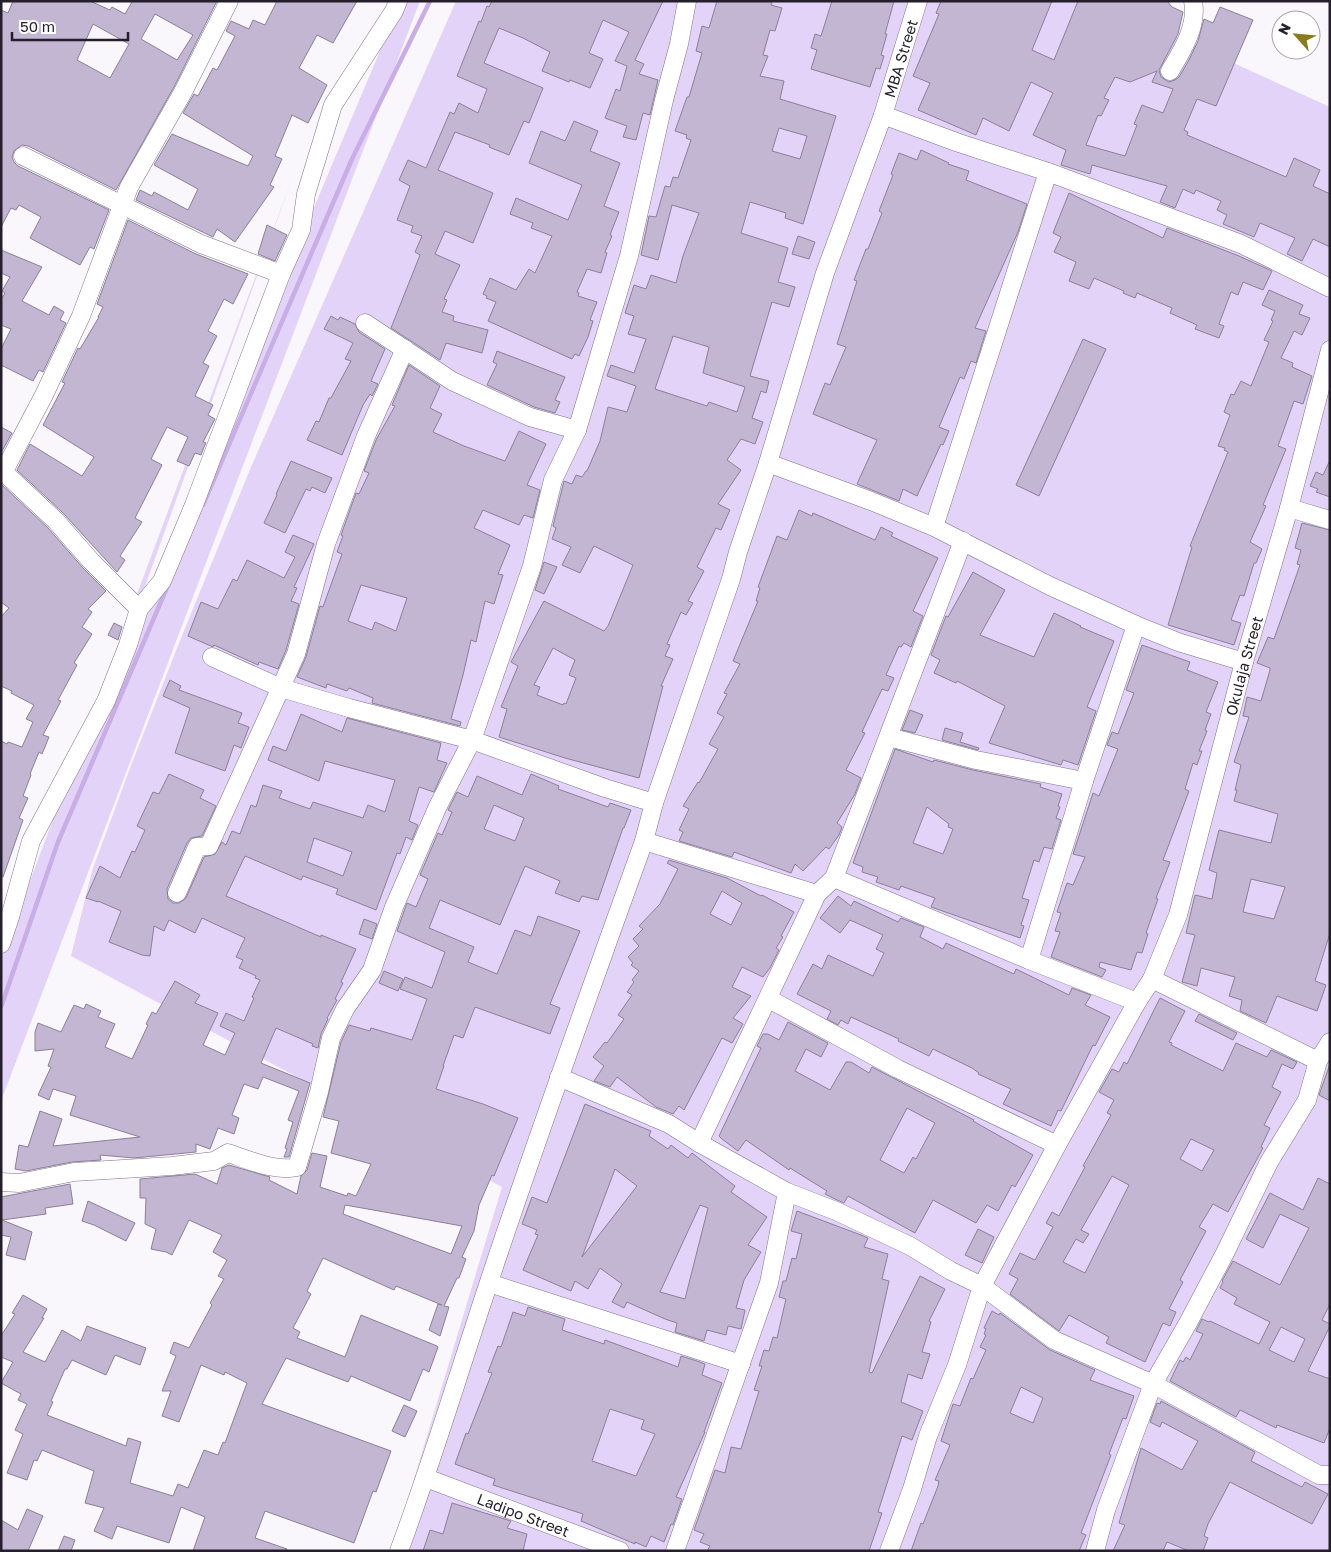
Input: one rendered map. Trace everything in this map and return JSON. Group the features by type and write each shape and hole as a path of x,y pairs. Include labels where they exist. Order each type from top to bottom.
{"street":[{"path":"139,609 91,561 56,521 8,475 5,469 44,395 81,316 129,187 183,92 229,1"},
{"path":"1,944 31,841 106,701 128,645 139,609 162,581 194,505 282,274 301,230 306,194 333,104 394,11 398,1"},
{"path":"1,1182 19,1182 74,1172 172,1166 214,1161 228,1153 275,1167 288,1169 297,1167 319,1092 331,1038 345,1009 372,970 394,907 438,806 472,740 532,566 553,480 577,430 629,256 664,100 679,44 687,1"},
{"name":"MBA Street","path":"399,1551 426,1478 489,1282 559,1077 644,841 654,804 728,588 768,463 825,273 883,115 918,1"},
{"path":"1170,71 1187,41 1195,9 1193,1"},
{"path":"883,115 958,143 1048,172 1241,244 1330,288"},
{"path":"23,156 202,244 282,274"},
{"path":"934,527 1048,172"},
{"path":"365,323 452,381 530,417 577,430"},
{"path":"177,893 197,847 209,846 296,654 326,544 347,486 404,349"},
{"name":"Okulaja Street","path":"889,1551 912,1489 928,1436 957,1365 982,1286 1057,1145 1137,1002 1152,979 1178,915 1244,662 1289,508 1330,350"},
{"path":"768,463 871,501 934,527 1050,586 1136,625 1178,642 1244,662"},
{"path":"1289,508 1330,520"},
{"path":"699,1143 818,894 834,878 963,541"},
{"path":"1029,960 1084,781 1136,625"},
{"path":"212,657 281,688 472,740 654,804"},
{"path":"889,737 976,760 1084,781"},
{"path":"644,841 818,894"},
{"path":"834,878 1029,960 1137,1002"},
{"path":"1152,979 1318,1061"},
{"path":"769,998 898,1069 1057,1145"},
{"path":"1095,1551 1106,1510 1153,1384 1188,1323 1269,1162 1307,1100 1318,1061 1330,1042"},
{"path":"559,1077 669,1124 787,1192 836,1211 910,1246 951,1271 982,1286 1054,1340 1153,1384 1319,1476 1330,1474"},
{"path":"675,1551 768,1283 787,1192"},
{"path":"489,1282 741,1364"},
{"name":"Ladipo Street","path":"426,1478 620,1551"}],"shaded area":[{"path":"401,1 420,1 1,1101 1,949 27,889 292,179 88,744"},
{"path":"456,1 1117,1 1163,31 1330,107 1330,1551 391,1551 502,1187 71,956 92,871 181,638 251,467"}],"building":[{"path":"13,1 90,1 110,10 112,7 125,14 132,2 130,1 217,1 174,87 116,190 28,146 22,145 14,151 12,157 18,166 109,210 94,249 90,247 80,265 30,238 41,217 19,205 16,210 11,208 1,227 1,10 8,13","holes":["155,14 193,35 177,60 141,39","93,24 129,44 110,78 77,60"]},
{"path":"277,1 357,1 333,43 317,35 299,68 327,85 308,123 292,115 275,156 282,159 270,185 274,187 235,242 217,229 213,237 136,200 140,190 152,196 154,192 188,210 198,189 154,165 172,134 248,166 253,156 183,113 194,94 198,96 213,68 217,70 235,36 226,31 231,21 249,29 253,20 265,25"},
{"path":"492,1 663,1 635,60 644,64 639,74 658,80 650,115 643,113 636,140 623,137 627,126 605,118 616,89 620,91 627,66 615,61 629,32 603,20 589,53 603,59 590,88 542,71 550,52 499,28 484,63 543,88 529,123 524,121 509,155 489,147 490,145 455,132 438,170 493,193 473,243 445,231 435,254 460,265 444,299 447,300 442,312 454,316 453,321 488,330 482,353 446,343 440,360 391,328 420,255 415,252 422,236 411,232 413,226 397,220 410,186 399,180 408,160 426,168 450,112 454,114 459,103 478,113 487,89 457,76 479,21 481,22 487,6 489,7"},
{"path":"717,1 772,1 771,5 782,8 775,31 770,30 763,55 768,56 760,76 784,81 780,99 836,116 803,224 785,218 786,213 750,202 741,233 788,248 778,282 795,287 789,307 772,302 750,376 769,381 766,393 761,391 752,418 763,422 755,444 741,439 727,460 741,470 718,504 730,510 721,530 716,528 697,567 704,571 688,601 693,603 686,615 681,612 667,644 670,645 665,656 673,659 661,686 663,686 639,778 565,758 499,737 507,709 501,707 518,666 511,662 544,601 604,631 608,626 633,565 594,546 580,573 562,565 571,547 552,539 556,528 553,526 564,481 572,484 576,475 582,477 587,471 600,441 608,407 627,412 636,386 607,376 611,365 634,373 646,339 628,334 634,316 625,313 634,285 646,289 651,275 676,283 683,256 699,213 672,205 658,260 641,255 649,216 656,217 665,186 670,187 673,177 678,178 691,140 686,138 687,135 675,131 687,97 689,97 702,53 696,51 702,26 709,28","holes":["779,128 807,136 800,159 772,151","673,336 709,347 703,373 745,387 737,412 709,402 707,406 655,389","553,648 575,660 569,675 576,678 566,704 564,703 563,705 537,695 540,687 534,685"]},
{"path":"832,1 894,1 881,55 884,56 880,69 876,68 870,87 811,69 817,50 811,48 815,34 821,36"},
{"path":"941,1 1052,1 1032,50 1054,60 1078,1 1167,1 1172,7 1183,12 1178,34 1159,70 1161,77 1169,82 1179,77 1189,60 1198,41 1204,19 1213,23 1220,7 1253,20 1216,106 1197,99 1184,130 1188,132 1187,135 1286,177 1294,158 1320,170 1313,186 1330,194 1330,247 1313,239 1302,261 1287,254 1295,238 1260,223 1254,237 1223,224 1227,215 1217,210 1221,201 1196,190 1194,194 1183,189 1175,208 1160,202 1167,186 1092,165 1090,174 1061,165 1066,150 1033,135 1053,93 1031,82 1009,131 983,118 976,135 918,110 930,83 913,76 939,14 936,13","holes":["1157,71 1152,82 1173,89 1163,113 1142,105 1134,124 1137,125 1125,156 1086,145 1098,115 1101,116 1109,100 1104,98 1115,77 1130,82"]},
{"path":"574,121 598,131 590,151 620,163 604,206 619,212 610,235 612,236 605,252 607,253 601,273 587,269 577,292 579,293 578,296 597,302 590,320 593,321 579,356 575,354 572,359 488,321 496,302 486,298 487,296 483,294 490,278 516,290 529,269 535,273 552,236 531,228 533,223 510,214 516,198 568,220 582,185 529,163 541,131 565,141"},
{"path":"921,150 948,164 969,171 966,180 1027,204 1018,232 975,328 986,331 976,363 971,361 964,379 960,377 939,427 949,431 943,445 941,444 917,496 903,489 899,501 857,484 877,440 813,414 825,383 830,385 846,347 837,344 857,281 854,280 882,213 879,211 899,153 917,160"},
{"path":"1069,193 1163,238 1167,228 1272,271 1263,290 1243,282 1238,295 1231,292 1219,324 1224,326 1219,338 1195,329 1197,325 1170,313 1172,308 1137,293 1135,298 1094,278 1089,289 1069,281 1076,262 1054,252 1061,237 1053,233"},
{"path":"128,220 196,254 248,274 233,304 224,299 208,331 217,336 203,363 209,366 195,396 213,405 208,415 215,419 203,442 206,443 201,455 195,453 189,466 177,461 188,437 167,427 151,459 162,465 135,518 142,522 120,556 125,560 117,572 63,513 17,470 30,444 82,476 94,457 43,425 65,383 62,382 78,348 80,349 99,317 103,307 97,304"},
{"path":"267,225 287,235 275,261 258,254"},
{"path":"798,236 815,242 809,259 792,254"},
{"path":"1,250 42,267 22,301 49,315 54,306 64,312 60,320 66,323 43,372 39,370 33,381 1,365 1,349 11,329 1,325 1,300 5,293 2,291 10,277 1,273"},
{"path":"1269,290 1303,305 1299,314 1310,318 1302,335 1294,331 1281,358 1293,363 1292,367 1312,376 1303,404 1294,401 1278,446 1286,449 1263,505 1266,506 1250,542 1262,549 1256,563 1254,563 1244,596 1240,595 1231,620 1241,623 1234,645 1168,625 1192,547 1190,546 1228,452 1224,450 1225,448 1218,446 1230,415 1224,412 1231,394 1234,395 1241,381 1251,386 1269,342 1264,340 1273,321 1271,320 1275,311 1262,305"},
{"path":"331,316 338,320 340,317 355,324 359,332 385,349 371,381 378,384 372,396 370,394 363,405 342,455 307,440 316,421 319,422 329,398 331,398 351,361 345,359 353,343 324,329"},
{"path":"1083,339 1106,349 1039,496 1016,485"},
{"path":"497,351 565,377 555,400 560,402 555,413 534,407 487,385 497,364 493,362"},
{"path":"409,365 440,386 430,408 442,414 433,432 505,461 519,431 546,444 527,485 540,490 533,518 524,515 519,525 483,510 474,528 510,545 498,574 503,575 494,604 485,601 476,642 471,640 451,719 461,722 460,726 372,703 373,698 349,688 347,691 327,684 326,688 297,677 306,657 320,606 323,607 342,554 337,552 343,536 341,535 356,493 359,494 369,473 364,471 376,440 395,406 392,405","holes":["361,585 407,598 396,631 375,622 372,630 348,621"]},
{"path":"1,427 12,433 1,453"},
{"path":"1330,460 1330,497 1316,492 1318,489 1310,486 1316,472 1323,475"},
{"path":"291,461 332,478 325,493 312,487 310,491 306,489 285,533 264,523"},
{"path":"1,484 48,528 106,591 88,609 92,612 82,627 92,634 74,663 77,665 58,700 61,701 43,735 49,737 42,754 39,752 30,774 23,796 28,798 19,818 23,820 3,877 1,876 1,741 22,747 33,722 26,719 34,705 1,686 1,617 9,608 1,602"},
{"path":"799,510 812,516 813,513 875,540 881,527 893,533 891,536 938,558 913,611 923,616 911,647 904,643 901,647 899,646 886,675 894,678 888,691 882,689 862,732 865,733 846,770 861,778 855,794 837,823 842,827 839,835 829,849 826,847 803,871 795,864 791,873 734,852 732,857 679,841 683,832 679,830 689,809 683,806 699,783 718,749 709,744 724,717 717,713 727,694 724,693 740,664 733,661 758,601 756,601 760,588 758,587 777,536 787,540"},
{"path":"1302,523 1330,530 1330,933 1315,981 1326,985 1317,1011 1277,996 1266,1023 1240,1011 1242,1000 1229,996 1235,977 1201,968 1197,986 1182,982 1195,935 1186,933 1195,895 1212,899 1217,873 1209,870 1219,830 1271,843 1278,814 1234,801 1241,765 1234,762 1249,717 1243,716 1247,697 1261,701 1270,670 1270,668 1257,663 1268,637 1274,639 1300,565 1297,564 1301,550 1295,548","holes":["1251,879 1285,887 1274,919 1243,912"]},
{"path":"293,535 314,544 294,587 297,588 291,601 299,604 286,650 278,669 259,662 258,665 214,645 213,647 188,636 201,602 218,609 233,579 237,581 247,560 284,578 295,557 285,552"},
{"path":"544,562 557,567 544,594 535,590"},
{"path":"973,572 1005,590 980,635 1034,657 1054,613 1080,627 1114,641 1087,707 1096,711 1078,765 1063,760 1061,765 989,743 1005,706 957,681 956,683 934,673 940,660 931,655 946,616 948,617"},
{"path":"114,623 122,627 118,640 108,635"},
{"path":"1142,645 1190,662 1187,670 1218,682 1206,712 1211,714 1199,751 1202,751 1197,765 1193,763 1185,789 1189,791 1163,860 1170,862 1156,898 1158,899 1146,933 1148,934 1142,953 1137,952 1131,970 1100,962 1099,967 1106,970 1102,977 1051,957 1060,932 1055,931 1061,913 1057,912 1067,883 1073,885 1085,857 1073,854 1093,793 1099,796 1118,749 1107,745 1112,732 1118,734 1134,693 1126,690"},
{"path":"170,680 181,686 179,690 242,713 238,723 249,727 241,748 234,745 225,771 175,753 190,708 163,696"},
{"path":"910,710 923,715 915,733 902,730"},
{"path":"301,714 342,732 347,718 441,743 437,760 447,763 434,792 419,787 409,821 418,825 412,840 406,837 400,854 397,853 376,910 336,894 338,889 303,876 301,880 245,856 226,896 321,937 321,935 356,949 341,982 343,983 335,999 337,1000 327,1018 318,1048 276,1028 261,1063 310,1083 289,1157 284,1157 293,1122 288,1120 299,1091 263,1077 258,1089 244,1084 232,1115 239,1118 234,1134 218,1128 210,1149 196,1144 196,1152 134,1158 100,1155 101,1160 72,1162 26,1171 15,1169 19,1145 28,1147 40,1111 62,1119 53,1146 140,1137 70,1115 76,1096 53,1089 49,1100 38,1095 51,1067 48,1066 54,1049 35,1051 35,1032 38,1023 61,1032 74,1005 84,1009 86,1004 101,1011 98,1017 115,1024 105,1047 132,1059 152,1012 156,1014 175,981 200,995 195,1003 218,1013 203,1045 225,1055 235,1033 220,1026 226,1013 244,1021 254,998 252,997 260,980 239,968 243,960 236,957 245,938 202,918 195,933 169,920 164,931 154,926 150,956 142,955 109,942 121,911 86,898 100,866 120,878 132,851 135,852 145,830 137,826 153,792 159,794 169,774 204,790 200,798 216,806 202,836 191,838 187,843 167,889 168,899 173,903 179,903 186,898 204,857 215,854 222,842 226,845 232,831 240,834 251,805 256,807 263,785 282,791 279,798 310,809 313,802 363,818 368,805 385,812 395,780 325,761 319,781 268,760 273,746 286,751","holes":["314,838 352,852 343,876 307,862"]},
{"path":"945,728 963,733 960,742 979,748 978,750 942,740"},
{"path":"895,749 933,762 934,760 1041,784 1040,787 1062,794 1056,818 1061,820 1052,849 1044,847 1039,862 1034,860 1022,898 1029,900 1021,925 1024,926 1020,938 931,907 935,898 901,886 899,890 876,882 878,877 862,872 863,867 853,863","holes":["927,807 949,824 948,827 953,829 943,854 913,843"]},
{"path":"531,774 559,786 558,789 608,807 610,803 631,810 598,900 582,896 579,902 555,893 560,881 525,866 500,925 440,900 429,928 474,947 468,962 497,974 515,930 531,936 538,916 580,931 550,1004 560,1008 550,1034 475,1007 463,1038 454,1035 443,1066 436,1089 483,1104 518,1118 494,1176 492,1175 479,1205 474,1231 462,1257 466,1259 459,1278 457,1278 444,1306 449,1307 440,1336 429,1330 438,1304 442,1305 396,1286 394,1290 323,1258 307,1291 311,1294 293,1328 300,1332 297,1338 345,1357 361,1315 437,1346 429,1372 423,1369 410,1401 351,1376 348,1382 286,1358 262,1404 391,1451 376,1492 373,1491 354,1543 265,1511 255,1538 287,1549 286,1551 193,1551 205,1517 181,1507 169,1543 117,1526 112,1539 94,1531 104,1508 85,1503 94,1471 42,1450 37,1461 34,1460 27,1480 7,1473 23,1434 15,1430 27,1404 18,1400 21,1394 1,1383 13,1362 1,1357 1,1336 15,1314 12,1313 23,1295 47,1309 42,1318 44,1318 23,1352 45,1362 62,1330 81,1341 87,1326 146,1348 140,1365 115,1355 106,1375 72,1360 67,1369 65,1369 47,1415 126,1446 128,1438 141,1442 130,1483 173,1496 178,1484 188,1488 204,1450 218,1455 223,1442 225,1443 247,1383 225,1372 224,1375 201,1365 179,1422 162,1416 171,1391 162,1391 176,1356 170,1353 174,1342 189,1348 212,1305 210,1303 224,1279 218,1276 227,1260 213,1252 222,1235 189,1220 172,1255 151,1249 156,1229 145,1224 146,1198 140,1198 140,1179 195,1174 217,1184 222,1168 229,1165 270,1177 269,1180 297,1194 301,1176 307,1170 312,1153 327,1156 320,1187 347,1196 348,1193 356,1196 371,1164 331,1153 339,1121 323,1117 341,1042 349,1025 370,1031 371,1028 412,1040 427,999 400,989 405,977 432,988 445,952 397,931 407,903 416,907 428,879 420,875 438,833 442,835 452,812 448,810 457,792 468,797 477,776 522,795","holes":["494,805 524,818 515,841 484,829","345,1205 379,1211 462,1226 451,1254 343,1214"]},
{"path":"669,860 727,878 794,912 776,948 779,950 763,977 742,967 732,987 751,996 733,1018 743,1024 732,1043 722,1038 684,1110 679,1106 673,1114 656,1107 617,1077 610,1087 594,1081 604,1066 593,1057 605,1042 607,1043 624,1019 618,1015 632,995 627,992 634,982 632,980 639,971 631,965 633,963 628,957 639,946 633,939 643,929 639,926 660,904 678,869 667,863","holes":["722,891 742,903 731,925 710,914"]},
{"path":"838,896 851,906 854,901 898,922 901,918 924,927 920,937 943,949 946,943 1014,974 1016,969 1069,995 1072,988 1091,995 1085,1005 1110,1017 1095,1046 1093,1045 1061,1111 1058,1110 1051,1126 1003,1104 1011,1089 978,1074 972,1068 933,1049 929,1056 898,1041 899,1039 851,1017 848,1024 841,1020 838,1025 827,1019 831,1011 797,994 813,964 822,969 828,955 873,976 884,953 876,949 883,935 850,920 840,933 820,918"},
{"path":"364,919 377,924 372,939 359,934"},
{"path":"384,971 403,979 398,991 379,983"},
{"path":"1160,998 1185,1011 1169,1042 1172,1043 1171,1045 1223,1071 1236,1043 1267,1057 1271,1050 1297,1062 1293,1069 1282,1064 1272,1087 1281,1092 1264,1125 1270,1128 1261,1147 1263,1148 1228,1212 1213,1204 1199,1227 1206,1231 1180,1280 1183,1282 1169,1309 1176,1312 1170,1326 1163,1323 1145,1362 1106,1343 1109,1337 1069,1315 1059,1331 1010,1294 1018,1279 1009,1274 1020,1253 1035,1260 1053,1227 1046,1223 1052,1212 1059,1216 1085,1167 1083,1166 1111,1115 1107,1113 1114,1100 1099,1092 1112,1069 1119,1072 1124,1062 1127,1064","holes":["1191,1139 1214,1150 1202,1171 1180,1159","1112,1176 1129,1185 1085,1273 1063,1262 1076,1239 1083,1243 1089,1234 1081,1230"]},
{"path":"1199,1014 1237,1033 1233,1040 1195,1021"},
{"path":"788,1022 828,1043 821,1057 806,1049 795,1071 830,1090 846,1062 851,1062 869,1073 872,1067 974,1120 1033,1155 1015,1187 1012,1185 998,1211 987,1205 976,1223 933,1200 915,1233 848,1196 844,1203 835,1199 825,1194 827,1191 790,1168 789,1170 746,1140 738,1151 719,1136 761,1048 757,1046 763,1034 768,1034 779,1040","holes":["907,1108 935,1123 916,1159 913,1157 904,1173 880,1160"]},
{"path":"1330,1064 1330,1101 1319,1095"},
{"path":"585,1104 651,1131 649,1136 668,1149 671,1145 688,1158 692,1153 735,1186 731,1192 767,1217 748,1245 761,1252 744,1280 736,1308 745,1310 741,1329 728,1326 726,1335 707,1330 704,1341 675,1332 677,1323 627,1302 624,1308 612,1302 622,1284 600,1268 588,1289 575,1281 571,1291 523,1270 538,1235 535,1234 537,1230 522,1224 532,1197 547,1203","holes":["615,1169 637,1186 582,1257","700,1205 708,1208 685,1299 660,1292"]},
{"path":"1318,1178 1330,1184 1330,1304 1322,1320 1330,1324 1330,1326 1308,1371 1330,1379 1330,1428 1324,1443 1277,1425 1276,1428 1240,1410 1236,1417 1170,1381 1180,1360 1183,1362 1186,1357 1190,1360 1203,1334 1196,1331 1202,1319 1259,1344 1270,1322 1234,1304 1237,1298 1220,1288 1222,1281 1233,1261 1280,1285 1309,1228 1280,1214 1263,1248 1246,1239 1270,1193 1303,1210","holes":["1281,1327 1305,1339 1294,1362 1269,1350"]},
{"path":"70,1184 73,1204 45,1208 46,1214 2,1220 32,1232 25,1260 6,1255 11,1237 1,1235 1,1197"},
{"path":"88,1201 135,1223 126,1241 82,1221"},
{"path":"797,1211 868,1238 864,1247 888,1254 882,1279 889,1281 869,1372 872,1373 920,1276 945,1289 929,1321 931,1322 922,1352 930,1354 922,1379 908,1374 901,1402 923,1411 912,1440 902,1436 878,1512 882,1513 869,1551 707,1551 710,1546 700,1542 704,1534 694,1530 715,1470 725,1473 731,1447 741,1449 759,1391 754,1390 762,1366 759,1366 764,1350 769,1351 773,1337 777,1338 786,1299 779,1297 783,1281 786,1281 792,1258 796,1259 802,1234 791,1231"},
{"path":"978,1229 994,1237 982,1263 965,1255"},
{"path":"528,1307 565,1319 562,1330 604,1344 605,1340 678,1367 681,1356 697,1361 705,1364 702,1375 722,1383 705,1432 676,1497 682,1499 673,1525 671,1524 664,1542 651,1536 646,1547 635,1542 635,1544 581,1521 583,1514 493,1485 495,1479 455,1464 492,1373 488,1372 498,1346 501,1347 513,1312 525,1316","holes":["610,1409 644,1420 641,1429 655,1434 636,1476 592,1461"]},
{"path":"992,1311 999,1315 1000,1313 1050,1350 1095,1370 1090,1380 1134,1396 1126,1419 1123,1418 1109,1454 1111,1455 1081,1533 1086,1535 1079,1551 911,1551 921,1523 923,1524 938,1486 939,1481 935,1480 950,1445 941,1441 953,1404 960,1406 971,1378 973,1379 986,1350 980,1347 986,1335 984,1334 986,1329 984,1328","holes":["1021,1387 1043,1398 1033,1423 1010,1413"]},
{"path":"1161,1401 1255,1452 1251,1461 1302,1487 1305,1482 1328,1494 1312,1524 1230,1482 1208,1524 1204,1536 1208,1538 1203,1551 1189,1551 1167,1542 1163,1551 1113,1551 1125,1525 1119,1523 1141,1448 1182,1470 1198,1441 1162,1422 1160,1427 1150,1422 1157,1403 1160,1404"},
{"path":"404,1405 417,1411 405,1437 392,1431"},
{"path":"452,1503 511,1521 507,1528 527,1534 523,1551 423,1551 430,1530 443,1534"},
{"path":"27,1509 43,1516 28,1551 1,1551 1,1520 18,1530"},
{"path":"64,1536 75,1540 71,1551 58,1551"}],"waterway":[{"path":"203,505 352,159 430,1"},
{"path":"1,1007 58,842 169,583"}]}
